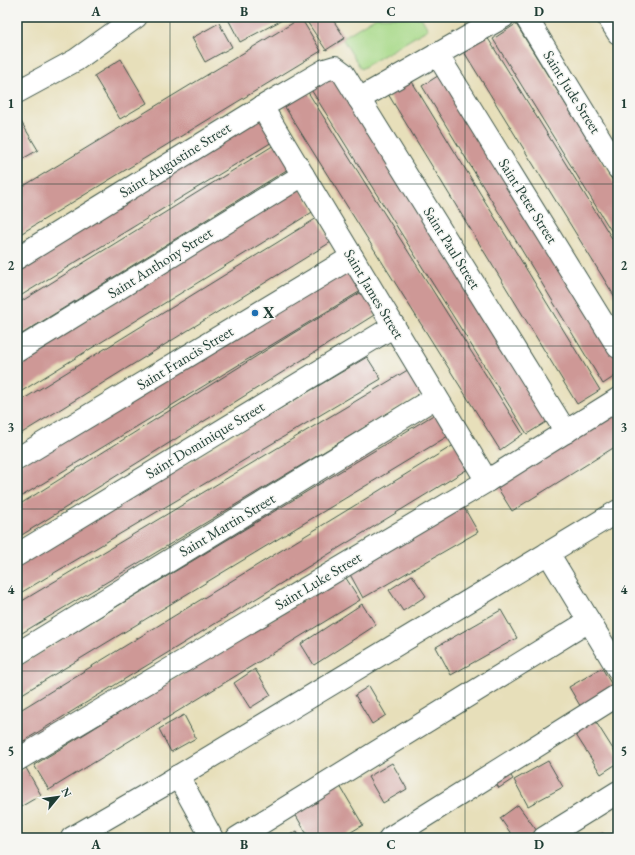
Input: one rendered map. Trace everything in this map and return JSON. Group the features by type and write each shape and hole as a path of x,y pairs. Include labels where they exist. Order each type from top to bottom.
{"street":[{"path":"17,92 76,60 136,17"},
{"path":"359,99 503,17"},
{"name":"Saint Jude Street","path":"526,17 618,168"},
{"path":"608,17 618,33"},
{"name":"Saint Peter Street","path":"437,54 618,347"},
{"name":"Saint Paul Street","path":"335,67 343,73 566,432"},
{"name":"Saint Augustine Street","path":"17,258 262,107 325,70 335,67"},
{"name":"Saint James Street","path":"262,107 487,481"},
{"name":"Saint Anthony Street","path":"17,351 303,175"},
{"name":"Saint Francis Street","path":"17,459 352,257"},
{"name":"Saint Dominique Street","path":"17,555 394,326"},
{"name":"Saint Martin Street","path":"17,654 436,397"},
{"name":"Saint Luke Street","path":"17,760 487,481 618,399"},
{"path":"72,838 178,776 618,511"},
{"path":"548,553 618,669"},
{"path":"238,838 589,621"},
{"path":"390,838 618,695"},
{"path":"178,776 212,838"},
{"path":"544,838 618,792"}],"green space":[{"path":"376,17 421,17 428,29 361,69 342,38"}],"building":[{"path":"227,17 283,17 284,19 240,42"},
{"path":"304,17 331,17 345,38 326,50"},
{"path":"301,18 321,51 17,236 17,190"},
{"path":"219,23 232,47 205,62 192,38"},
{"path":"516,24 618,189 618,242 493,39"},
{"path":"484,32 618,248 618,302 461,47"},
{"path":"121,59 147,103 120,119 94,76"},
{"path":"444,72 618,359 618,374 603,384 422,86"},
{"path":"334,73 551,419 527,434 310,88"},
{"path":"408,75 600,390 577,404 385,89"},
{"path":"306,89 523,434 500,450 283,104"},
{"path":"17,115 38,150 17,162"},
{"path":"263,115 277,139 17,298 17,265"},
{"path":"279,142 293,166 17,337 17,304"},
{"path":"300,188 314,211 17,394 17,362"},
{"path":"317,218 331,242 17,436 17,403"},
{"path":"349,265 364,289 17,499 17,466"},
{"path":"365,290 379,312 17,538 17,506"},
{"path":"367,357 381,379 17,595 17,565"},
{"path":"411,368 425,391 17,636 17,604"},
{"path":"440,411 453,433 17,697 17,667"},
{"path":"618,411 618,445 512,511 497,487"},
{"path":"457,443 471,467 17,745 17,712"},
{"path":"462,504 478,532 363,598 347,569"},
{"path":"344,575 360,600 49,790 34,765"},
{"path":"412,575 426,596 403,611 389,590"},
{"path":"362,604 376,625 314,665 301,644"},
{"path":"501,610 517,638 451,675 436,647"},
{"path":"602,668 615,690 582,709 569,687"},
{"path":"255,669 271,695 250,708 234,683"},
{"path":"369,686 386,715 372,724 355,695"},
{"path":"589,711 618,757 618,763 601,774 569,724"},
{"path":"184,715 196,738 171,752 159,729"},
{"path":"548,761 563,787 528,806 514,780"},
{"path":"392,763 407,789 383,803 368,777"},
{"path":"503,764 513,779 499,788 489,773"},
{"path":"26,768 41,795 17,809 17,773"},
{"path":"333,774 363,825 341,838 309,838 287,800"},
{"path":"518,805 537,831 527,838 514,838 500,818"},
{"path":"17,829 23,838 17,838"},
{"path":"297,831 300,838 284,838"},
{"path":"603,833 606,838 594,838"}],"place":[{"name":"X","path":"255,313"}]}
